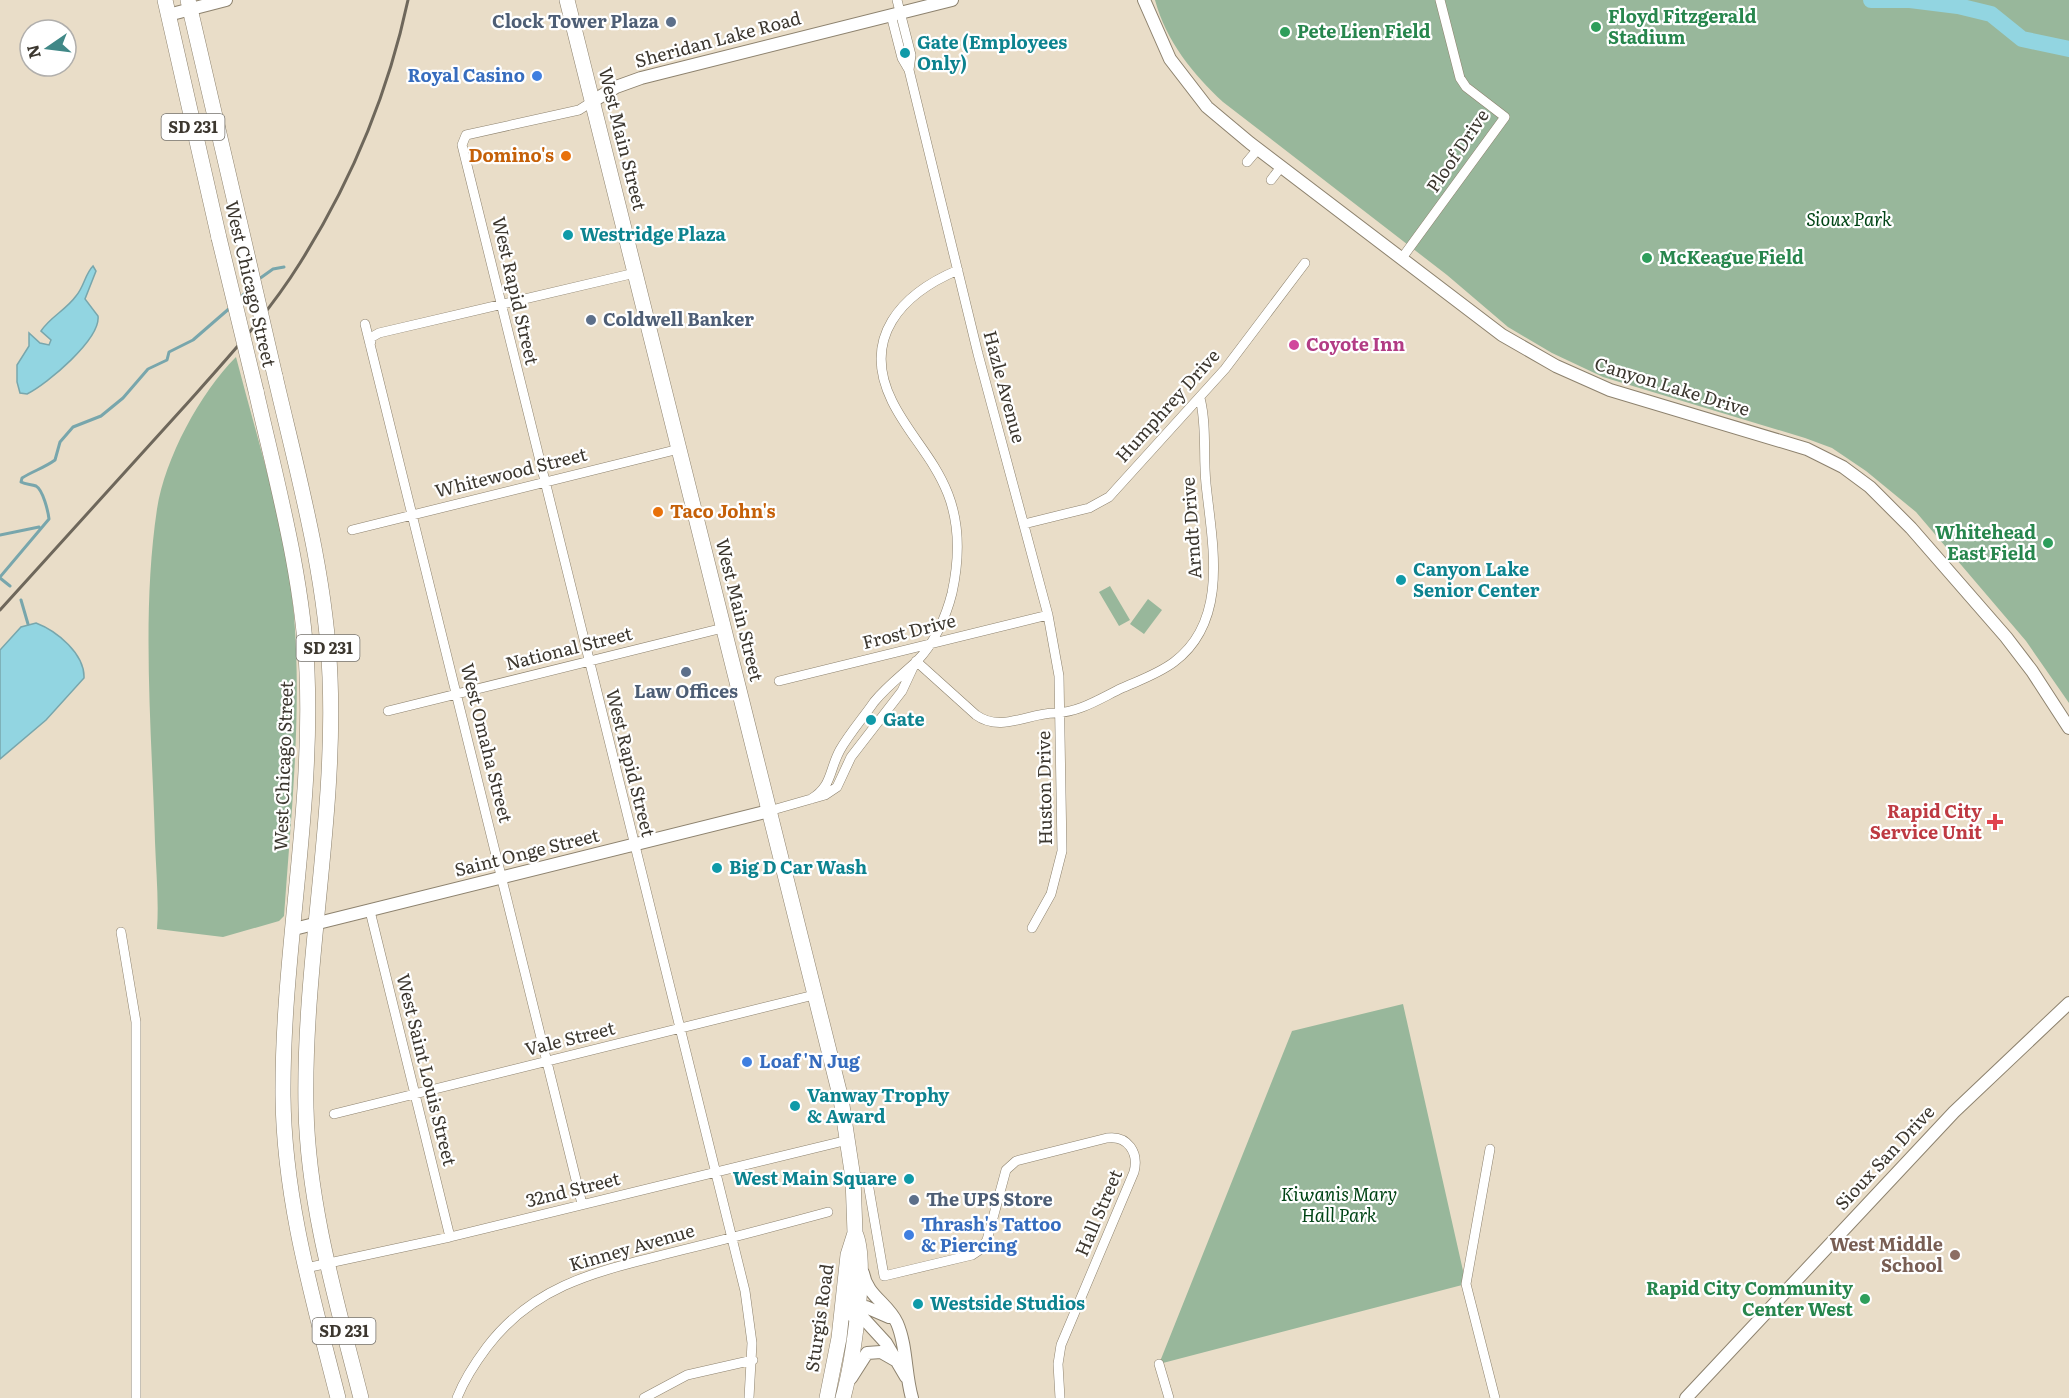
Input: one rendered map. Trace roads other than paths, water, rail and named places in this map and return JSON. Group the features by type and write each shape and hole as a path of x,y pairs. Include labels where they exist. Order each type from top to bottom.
{"main road":[{"path":"175,0 189,5"},
{"name":"West Main Street","path":"567,0 838,1087 853,1178 853,1238 861,1244 861,1260"},
{"name":"West Chicago Street","path":"189,5 315,555 330,676 328,769 306,1095 310,1164 328,1263 361,1398"},
{"name":"West Chicago Street","path":"166,7 256,391 301,605 308,704 306,769 284,1075 288,1175 306,1268 338,1398"},
{"path":"306,769 310,819 306,904 307,911 317,924"},
{"path":"294,929 299,933 306,955 300,1044 306,1095"},
{"path":"288,1175 300,1210 309,1249 313,1257 328,1263"},
{"name":"Sturgis Road","path":"827,1398 853,1238"},
{"name":"Sturgis Road","path":"844,1394 861,1260"},
{"path":"306,1268 318,1273 325,1281 334,1321 351,1358"}],"street":[{"path":"166,7 226,0"},
{"name":"Hazle Avenue","path":"897,0 896,14 902,58 909,70 958,270 1048,615 1057,658 1060,713"},
{"name":"Sheridan Lake Road","path":"463,138 466,135 579,110 616,87 641,78 952,0"},
{"name":"Canyon Lake Drive","path":"1144,0 1164,49 1186,83 1219,118 1502,335 1568,372 1624,395 1788,441 1830,460 1856,476 1879,495 1911,528 2006,638 2032,671 2069,728"},
{"name":"Ploof Drive","path":"1402,258 1505,117 1466,87 1460,78 1440,0"},
{"name":"West Rapid Street","path":"463,138 462,145 503,305 544,482 748,1309 753,1360 749,1398"},
{"path":"1247,162 1258,149"},
{"path":"1270,180 1281,167"},
{"name":"Humphrey Drive","path":"1024,524 1089,508 1105,500 1200,398 1305,263"},
{"path":"811,799 828,784 841,748 880,694 916,661 929,644 943,621 952,593 957,550 955,523 949,497 936,468 897,411 887,391 882,370 881,347 888,325 905,304 930,285 958,270"},
{"path":"370,345 372,337 379,333 634,273"},
{"name":"West Omaha Street","path":"365,324 582,1204"},
{"name":"Arndt Drive","path":"916,661 976,715 990,723 1081,709 1168,667 1189,649 1206,619 1214,578 1205,471 1205,430 1200,398"},
{"name":"Whitewood Street","path":"352,530 679,449"},
{"name":"Frost Drive","path":"778,681 1048,615"},
{"name":"National Street","path":"388,711 723,628"},
{"path":"769,811 829,793 837,787 851,756 902,691 916,661"},
{"name":"Huston Drive","path":"1032,928 1048,903 1062,858 1060,713"},
{"name":"Saint Onge Street","path":"294,929 769,811"},
{"name":"West Saint Louis Street","path":"370,910 450,1237"},
{"path":"121,932 135,1022 136,1398"},
{"name":"Vale Street","path":"334,1114 814,995"},
{"name":"Sioux San Drive","path":"1686,1398 1954,1112 2069,1003"},
{"name":"Hall Street","path":"853,1178 866,1179 874,1232 884,1276 972,1255 985,1245 1003,1177 1012,1164 1107,1138 1117,1138 1130,1145 1136,1156 1134,1172 1058,1354 1060,1398"},
{"name":"32nd Street","path":"306,1268 450,1237 848,1140"},
{"path":"1490,1149 1466,1284 1495,1398"},
{"name":"Kinney Avenue","path":"457,1398 468,1375 494,1339 515,1316 538,1298 588,1275 828,1212"},
{"path":"853,1238 874,1232"},
{"name":"West Main Street","path":"853,1238 851,1300 856,1312 886,1343 906,1377"},
{"name":"West Main Street","path":"861,1260 869,1290 891,1313 898,1327 906,1377 912,1398"},
{"path":"840,1325 866,1307 876,1310 898,1327"},
{"path":"844,1394 858,1364 867,1353 881,1352 900,1364"},
{"path":"644,1398 687,1375 753,1360"},
{"path":"1159,1364 1169,1398"}],"water":[{"path":"93,266 96,271 85,299 98,316 97,326 82,348 59,371 36,389 27,394 20,393 17,382 17,365 29,346 29,333 40,343 49,345 51,340 41,331 76,296"},
{"path":"36,623 61,638 75,652 80,660 84,678 46,720 0,759 0,650 21,627"}],"waterway":[{"path":"1871,0 1910,0 1958,6 1991,14 2022,39 2069,49"},
{"path":"259,279 273,269 284,267"},
{"path":"240,298 250,288"},
{"path":"0,577 49,519 39,488 21,482 22,478 55,460 60,442 73,427 101,416 123,398 148,369 167,360 169,352 193,340 231,307"},
{"path":"0,535 39,527"},
{"path":"0,578 10,586"},
{"path":"21,600 28,624"}],"railway":[{"path":"0,610 229,356 287,283 336,201 366,136 390,69 408,0"}],"place":[{"name":"Clock Tower Plaza","path":"671,22"},
{"name":"Floyd Fitzgerald Stadium","path":"1596,27"},
{"name":"Pete Lien Field","path":"1285,32"},
{"name":"Gate (Employees Only)","path":"905,53"},
{"name":"Royal Casino","path":"537,76"},
{"name":"Domino's","path":"566,156"},
{"name":"Westridge Plaza","path":"568,235"},
{"name":"McKeague Field","path":"1647,258"},
{"name":"Coldwell Banker","path":"591,320"},
{"name":"Coyote Inn","path":"1294,345"},
{"name":"Taco John's","path":"658,512"},
{"name":"Whitehead East Field","path":"2048,543"},
{"name":"Canyon Lake Senior Center","path":"1401,580"},
{"name":"Law Offices","path":"686,672"},
{"name":"Gate","path":"871,720"},
{"name":"Rapid City Service Unit","path":"1995,822"},
{"name":"Big D Car Wash","path":"717,868"},
{"name":"Loaf 'N Jug","path":"747,1062"},
{"name":"Vanway Trophy & Award","path":"795,1106"},
{"name":"West Main Square","path":"909,1179"},
{"name":"The UPS Store","path":"914,1200"},
{"name":"Thrash's Tattoo & Piercing","path":"909,1235"},
{"name":"West Middle School","path":"1955,1255"},
{"name":"Rapid City Community Center West","path":"1865,1299"},
{"name":"Westside Studios","path":"918,1304"}],"park label":[{"name":"Sioux Park","path":"1849,220"},
{"name":"Kiwanis Mary Hall Park","path":"1339,1205"}]}
